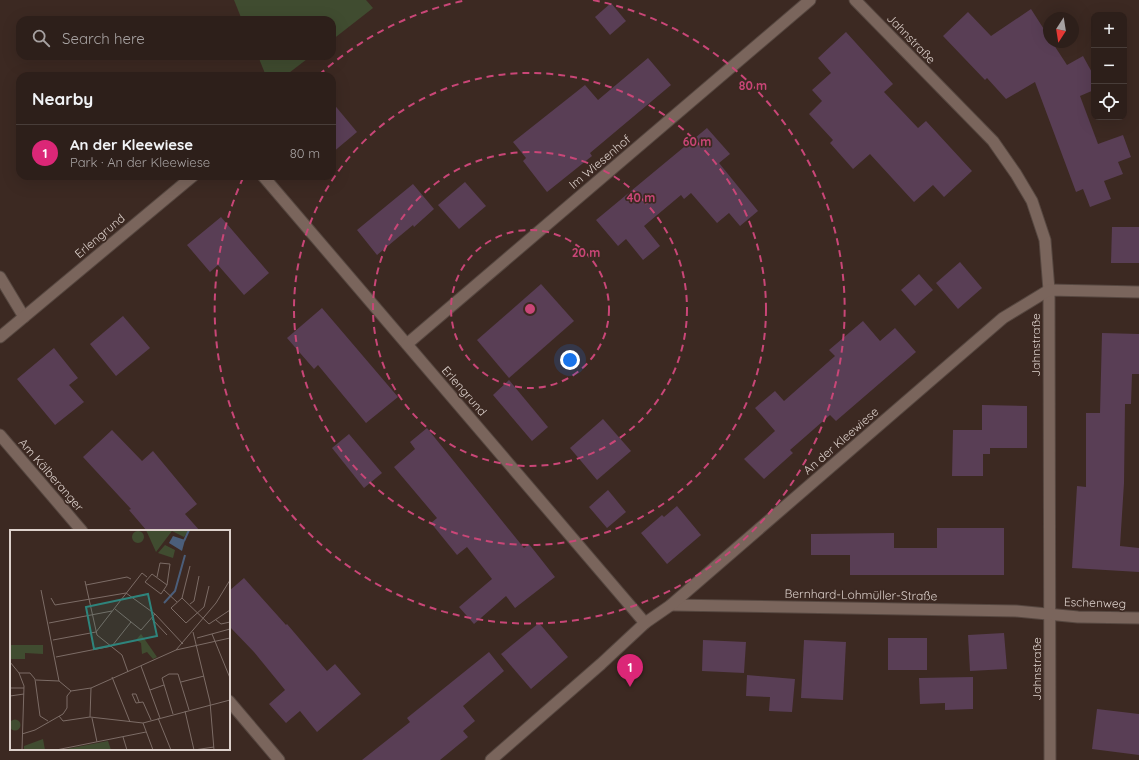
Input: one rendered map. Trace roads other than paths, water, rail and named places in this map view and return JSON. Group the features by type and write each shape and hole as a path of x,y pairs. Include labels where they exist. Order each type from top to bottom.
{"street":[{"name":"Im Wiesenhof","path":"407,344 810,0"},
{"name":"Jahnstraße","path":"855,0 993,142 1016,174 1032,201 1046,240 1049,290 1050,760"},
{"name":"Erlengrund","path":"0,337 188,180"},
{"name":"Erlengrund","path":"266,180 645,623"},
{"path":"0,277 24,317"},
{"path":"1049,290 1139,292"},
{"name":"An der Kleewiese","path":"491,760 601,664 645,623 671,605 1003,318 1049,290"},
{"name":"Am Kälberanger","path":"0,435 81,530"},
{"name":"Bernhard-Lohmüller-Straße","path":"671,605 1016,611 1050,614"},
{"name":"Eschenweg","path":"1050,614 1078,617 1139,618"},
{"path":"230,702 279,760"}],"place":[{"name":"An der Kleewiese","path":"630,687"}]}
